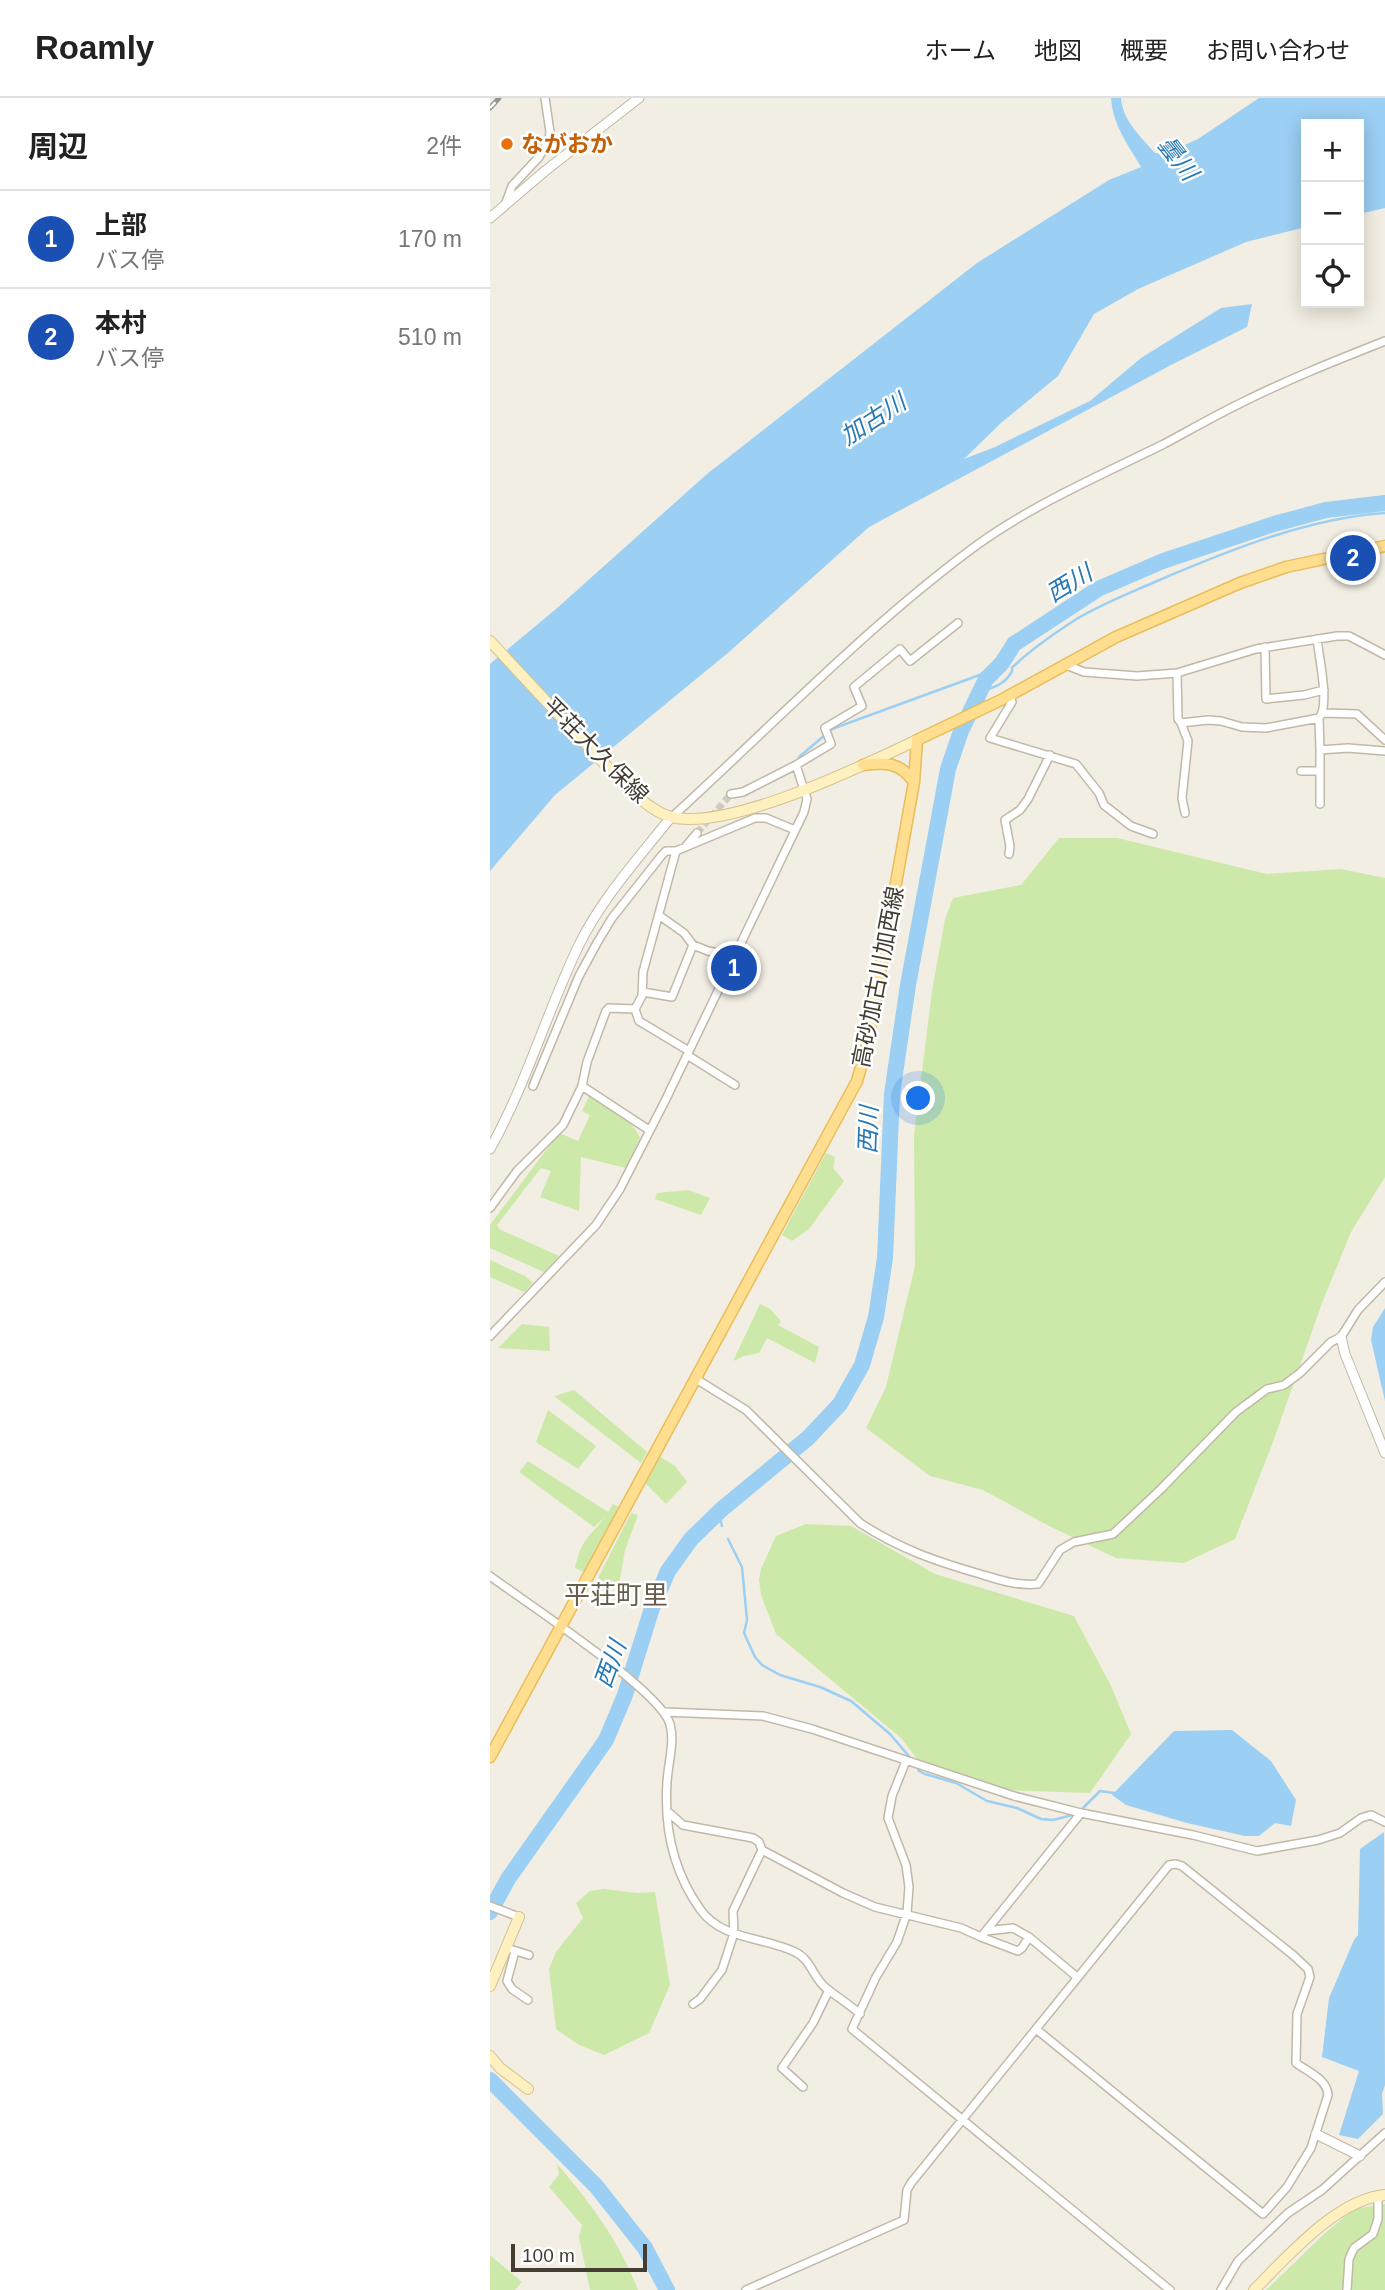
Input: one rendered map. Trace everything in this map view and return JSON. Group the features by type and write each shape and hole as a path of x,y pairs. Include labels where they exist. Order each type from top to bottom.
{"main road":[{"path":"917,740 1006,697 1116,637 1240,583 1286,567 1385,545"},
{"name":"平荘大久保線","path":"490,641 628,789 668,816 717,816 804,791 917,740"},
{"name":"高砂加古川加西線","path":"490,1757 857,1082 867,1046 914,782 917,740"},
{"path":"863,765 895,764 914,782"},
{"path":"490,1986 511,1948 517,1916"},
{"path":"490,2056 500,2068 528,2089"},
{"path":"1254,2290 1320,2228 1351,2204 1381,2195"}],"street":[{"path":"505,205 512,186 539,157 548,140 550,132 545,98"},
{"path":"490,218 545,171 639,98"},
{"path":"490,1149 517,1096 578,947 610,894 668,816 748,747 869,631 989,537 1107,471 1243,402 1385,341"},
{"path":"731,794 743,792 831,744 825,728 862,706 853,687 900,649 910,661 958,623"},
{"path":"1066,665 1084,672 1136,676 1177,673 1265,647 1349,636 1385,655"},
{"path":"1317,639 1324,690 1319,771 1320,804"},
{"path":"1265,647 1266,699 1324,690"},
{"path":"1177,673 1178,713 1188,741 1182,798 1185,813"},
{"path":"1006,697 1012,702 990,738 1076,764 1099,793 1104,806 1131,826 1153,834"},
{"path":"1181,723 1208,720 1242,727 1266,728 1321,716 1357,714 1385,740"},
{"path":"1320,750 1348,748 1385,751"},
{"path":"1009,854 1005,820 1020,810 1028,799 1050,755"},
{"path":"490,1336 596,1225 620,1189 806,805 796,765"},
{"path":"1301,771 1319,771"},
{"path":"533,1086 579,976 612,918 662,855 755,818 766,818 795,830"},
{"path":"685,847 697,833"},
{"path":"676,850 643,972 643,992 635,1009 639,1021 735,1085"},
{"path":"660,916 684,933 693,945 734,956"},
{"path":"643,992 672,998 693,945"},
{"path":"490,1208 517,1171 563,1125 582,1086 587,1062 606,1011 609,1008 635,1009"},
{"path":"582,1086 649,1130"},
{"path":"696,1379 746,1410 860,1523 900,1548 923,1558 1009,1583 1038,1584 1060,1550 1074,1542 1113,1534 1236,1412 1267,1390 1284,1385 1300,1373 1331,1342 1341,1337 1358,1310 1385,1282"},
{"path":"1341,1337 1345,1354 1385,1453"},
{"path":"490,1576 611,1664 645,1691 665,1712 672,1743 667,1811 673,1854 687,1888 707,1918 734,1933 794,1951 805,1959 824,1987 860,2014"},
{"path":"665,1712 763,1716 812,1729 1014,1796 1257,1851 1318,1840 1340,1833 1361,1818 1371,1815 1385,1822"},
{"path":"906,1761 892,1796 888,1818 906,1865 908,1913 897,1942 876,1977 852,2029 1170,2290"},
{"path":"667,1811 683,1825 753,1838 760,1842 762,1850 733,1911 734,1933 722,1970 693,2004"},
{"path":"983,1934 1081,1813"},
{"path":"762,1850 875,1907 908,1913 983,1934 1018,1951 1029,1937"},
{"path":"746,2290 904,2220 906,2190 911,2183 1169,1865 1182,1866 1308,1969 1310,1977 1297,2014 1296,2063 1323,2082 1328,2095 1311,2148 1287,2187 1264,2214 1036,2029"},
{"path":"490,1906 517,1916"},
{"path":"983,1934 1013,1928 1029,1937 1077,1977"},
{"path":"528,2000 512,1989 507,1981 511,1948 529,1955"},
{"path":"803,2087 782,2068 813,2023 829,1990"},
{"path":"1221,2290 1238,2261 1288,2213 1322,2190 1385,2133"},
{"path":"1316,2134 1360,2156"},
{"path":"1347,2290 1349,2259 1354,2248 1373,2234 1381,2195"}],"green space":[{"path":"1059,838 1117,838 1267,874 1341,869 1385,878 1385,1177 1351,1232 1235,1539 1184,1563 1116,1558 983,1490 930,1476 866,1428 886,1387 915,1266 914,1136 932,991 945,919 953,898 1021,885"},
{"path":"589,1096 625,1119 640,1138 626,1168 581,1157 579,1211 540,1197 551,1171 541,1168 497,1225 499,1229 559,1256 544,1272 490,1248 490,1225 559,1133 578,1141 590,1115 582,1111"},
{"path":"826,1153 835,1157 833,1168 844,1181 809,1229 792,1241 782,1235"},
{"path":"688,1190 710,1198 701,1215 655,1199 657,1193"},
{"path":"490,1260 525,1276 533,1283 524,1292 490,1277"},
{"path":"760,1304 770,1309 781,1321 778,1325 819,1347 815,1363 767,1338 759,1353 733,1361"},
{"path":"522,1324 549,1327 550,1351 498,1348"},
{"path":"574,1390 647,1452 641,1463 554,1396"},
{"path":"548,1410 596,1446 578,1469 536,1442"},
{"path":"659,1456 675,1466 687,1482 666,1504 645,1483"},
{"path":"528,1461 608,1512 613,1504 619,1507 584,1572 575,1568 580,1550 605,1517 594,1527 519,1472"},
{"path":"631,1513 638,1515 625,1550 618,1591 598,1578"},
{"path":"806,1524 851,1526 935,1574 1074,1616 1111,1686 1131,1734 1090,1793 1002,1790 918,1760 901,1738 776,1634 761,1595 761,1569 776,1536"},
{"path":"604,1889 655,1892 670,1985 649,2033 604,2055 579,2045 556,2029 549,1969 556,1952 583,1918 576,1903 590,1891"},
{"path":"557,2164 603,2223 638,2290 590,2290 579,2237 582,2225 549,2187 559,2174"},
{"path":"1385,2204 1385,2290 1266,2290 1354,2209"},
{"path":"490,2255 522,2282 515,2290 490,2290"}],"water":[{"path":"1111,98 1121,98 1125,114 1133,128 1155,153 1164,154 1198,139 1259,98 1385,98 1385,208 1364,213 1364,119 1301,119 1301,228 1246,242 1138,289 1094,314 1058,376 1001,423 964,459 1090,401 1141,358 1221,308 1252,304 1247,327 869,527 729,652 555,795 490,871 490,664 707,474 977,263 1109,180 1141,167 1118,126"},
{"path":"1385,1308 1385,1401 1371,1340 1373,1327"},
{"path":"1232,1730 1271,1761 1296,1800 1291,1826 1275,1823 1259,1836 1245,1836 1126,1805 1112,1795 1174,1731"},
{"path":"1384,1832 1383,2114 1358,2139 1339,2135 1359,2071 1322,2057 1329,1998 1358,1935 1360,1849"}],"waterway":[{"name":"西川","path":"490,1912 508,1879 606,1740 625,1695 652,1608 668,1571 691,1539 722,1509 808,1438 840,1404 862,1365 876,1317 885,1258 892,1094 908,985 948,769 961,731 986,679 1002,663 1014,644 1098,589 1163,561 1274,524 1326,510 1385,503"},
{"path":"980,692 1005,680 1012,667 1060,630 1126,594 1211,558 1268,538 1327,522 1385,513"},
{"path":"799,757 832,729 996,669"},
{"path":"718,1512 722,1526"},
{"path":"728,1539 742,1567 747,1620 744,1633 755,1657 762,1665 780,1675 820,1687 851,1701 890,1734 913,1761"},
{"path":"917,1766 919,1771 956,1783 987,1801 1017,1808 1041,1819 1053,1820 1072,1815"},
{"path":"1082,1809 1100,1791 1114,1793"},
{"name":"西川","path":"490,2080 596,2186 645,2248 667,2290"}],"tunnel":[{"path":"697,833 731,794"}],"railway":[{"path":"490,108 499,98"}],"place":[{"name":"ながおか","path":"507,144"},
{"name":"本村","path":"1353,558"},
{"name":"上部","path":"734,968"}],"district":[{"name":"平荘町里","path":"616,1595"}],"water label":[{"name":"曇川","path":"1178,158"},
{"name":"加古川","path":"873,419"}]}
